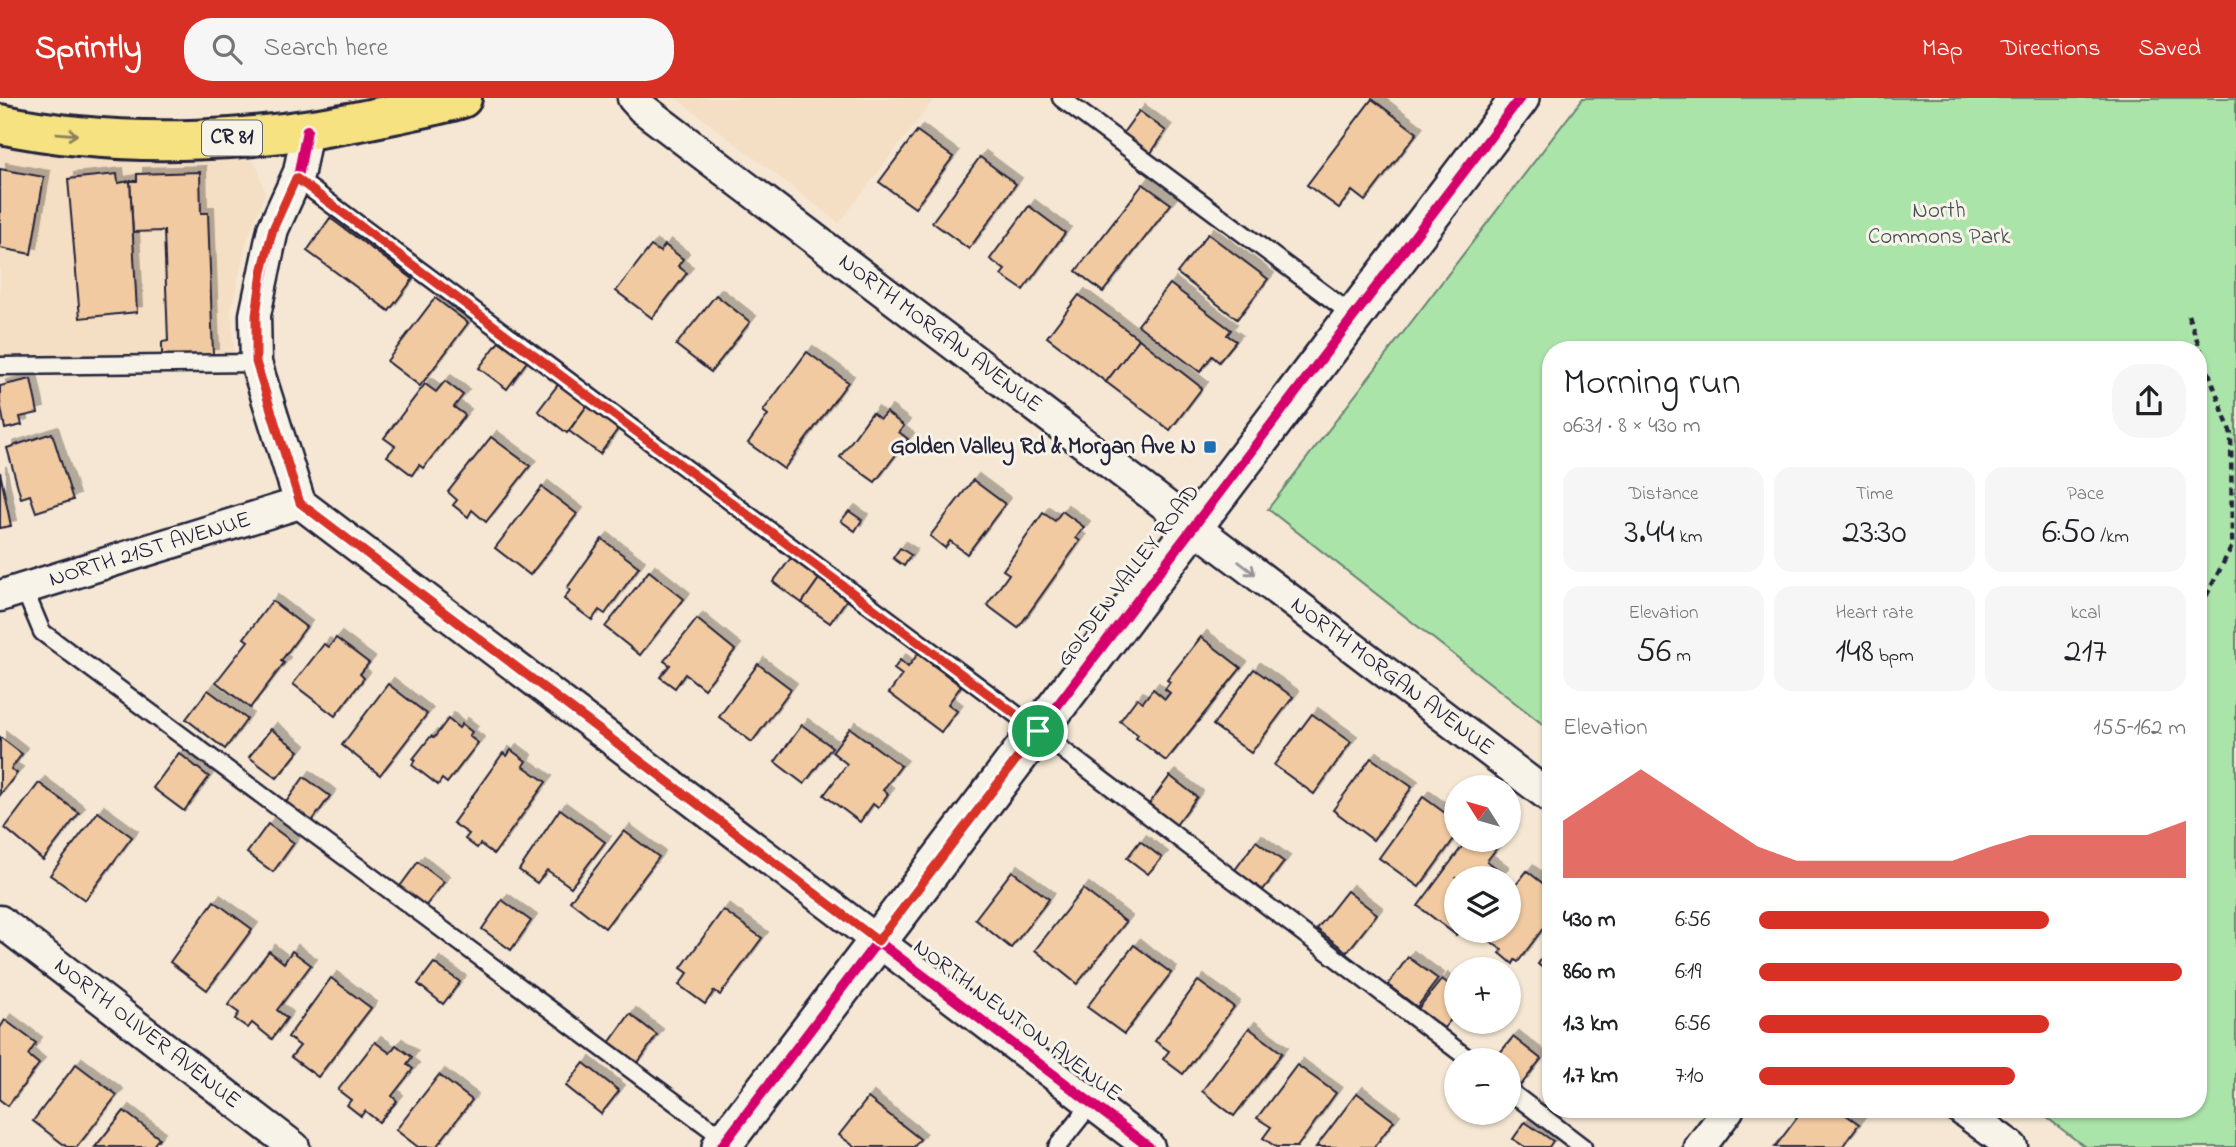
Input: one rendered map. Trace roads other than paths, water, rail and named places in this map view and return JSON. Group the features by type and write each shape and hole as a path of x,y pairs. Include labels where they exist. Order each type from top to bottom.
{"main road":[{"name":"CR 81","path":"0,124 32,131 128,138 216,140 307,130 462,98"}],"street":[{"name":"NORTH MORGAN AVENUE","path":"633,98 642,108 1542,791"},
{"name":"GOLDEN VALLEY ROAD","path":"724,1144 1355,317 1507,103"},
{"path":"300,503 256,362 256,315 262,272 273,229 300,169 307,130"},
{"name":"NORTH 21ST AVENUE","path":"12,592 300,503"},
{"name":"NORTH NEWTON AVENUE","path":"300,503 1149,1147"},
{"name":"NORTH OLIVER AVENUE","path":"0,921 293,1147"},
{"path":"1700,1147 1722,1118"},
{"path":"1973,1118 2012,1147"}],"lane":[{"path":"1062,98 1355,317"},
{"path":"296,178 1038,731 1454,1048"},
{"path":"0,366 256,362"},
{"path":"12,592 41,632 724,1144"},
{"path":"1521,1100 1542,1116"},
{"path":"1058,1147 1091,1104"},
{"path":"1545,1118 1583,1147"}],"place":[{"name":"Golden Valley Rd & Morgan Ave N","path":"1210,447"}],"park label":[{"name":"North Commons Park","path":"1939,224"}]}
